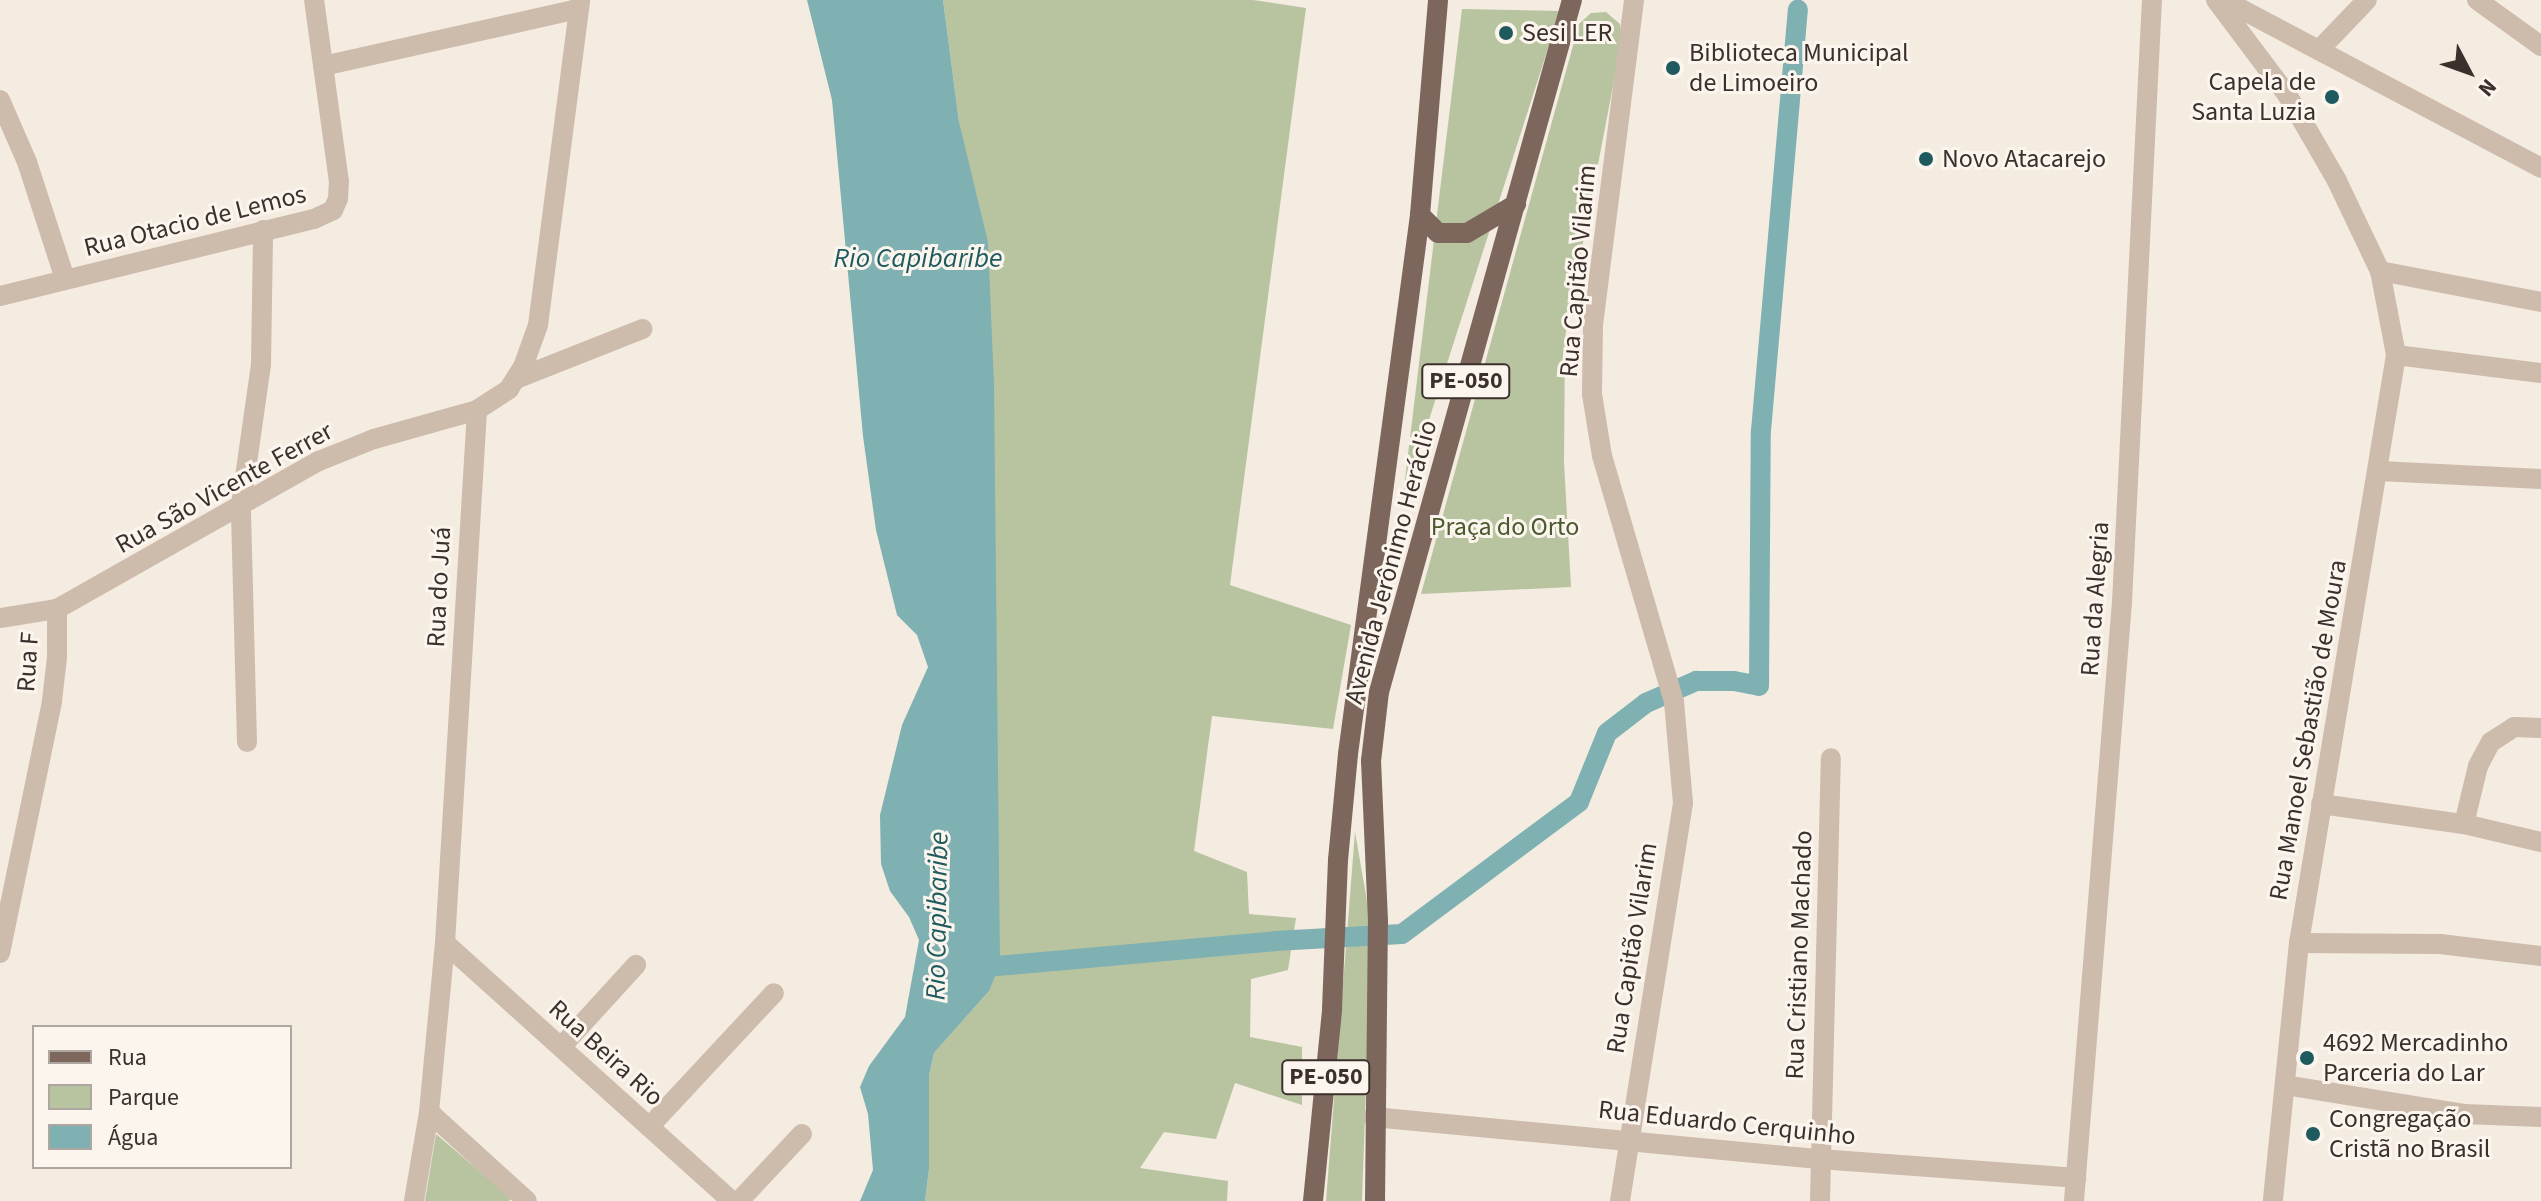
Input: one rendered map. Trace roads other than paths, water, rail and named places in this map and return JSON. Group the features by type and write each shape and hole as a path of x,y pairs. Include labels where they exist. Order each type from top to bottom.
{"main road":[{"name":"Avenida Jerônimo Heráclio","path":"1313,1201 1336,952 1338,860 1348,754 1420,215 1438,0"},
{"name":"Avenida Jerônimo Heráclio","path":"1375,1201 1373,1117 1378,921 1371,761 1379,692 1574,1"},
{"path":"1420,215 1438,233 1452,235 1481,227 1516,204"}],"street":[{"name":"Rua Otacio de Lemos","path":"0,296 323,217 337,202 339,182 314,0"},
{"name":"Rua Capitão Vilarim","path":"1620,1201 1627,1139 1683,803 1674,702 1602,456 1592,394 1593,325 1634,0"},
{"name":"Rua da Alegria","path":"2074,1201 2122,602 2152,0"},
{"name":"Rua Manoel Sebastião de Moura","path":"2216,0 2288,96 2337,181 2380,271 2396,355 2299,943 2273,1201"},
{"path":"2224,0 2541,168"},
{"path":"2319,50 2367,0"},
{"path":"2477,0 2541,46"},
{"path":"323,66 579,5 538,325 509,389 477,410"},
{"path":"0,100 27,162 65,279"},
{"path":"247,742 241,505 261,364 263,230"},
{"path":"2380,271 2541,302"},
{"path":"516,379 642,329"},
{"path":"2396,355 2541,373"},
{"name":"Rua São Vicente Ferrer","path":"0,618 57,609 348,448 477,410"},
{"name":"Rua do Juá","path":"414,1201 429,1112 445,943 477,410"},
{"path":"2379,471 2541,479"},
{"name":"Rua F","path":"0,953 52,701 57,609"},
{"path":"2464,824 2478,766 2491,742 2514,727 2541,728"},
{"name":"Rua Cristiano Machado","path":"1820,1201 1831,758"},
{"path":"2321,804 2464,824 2541,842"},
{"name":"Rua Beira Rio","path":"445,943 732,1201"},
{"path":"2299,943 2440,944 2541,956"},
{"path":"562,1046 636,965"},
{"path":"649,1127 774,993"},
{"path":"2285,1085 2464,1114 2541,1117"},
{"path":"429,1112 524,1200"},
{"name":"Rua Eduardo Cerquinho","path":"1373,1117 1819,1159 2076,1178"},
{"path":"739,1201 802,1134"}],"water":[{"name":"Rio Capibaribe","path":"807,0 943,0 959,122 988,242 994,384 1000,964 989,991 934,1053 929,1076 929,1169 925,1201 860,1201 873,1170 868,1114 860,1087 869,1066 905,1017 919,940 909,917 890,891 881,864 880,815 902,725 928,667 917,635 897,615 876,530 863,436 832,100"}],"waterway":[{"path":"975,968 1275,941 1402,934 1579,802 1607,733 1646,703 1696,681 1734,681 1759,686 1761,431 1798,10"}],"place":[{"name":"Sesi LER","path":"1506,33"},
{"name":"Biblioteca Municipal de Limoeiro","path":"1673,68"},
{"name":"Capela de Santa Luzia","path":"2332,97"},
{"name":"Novo Atacarejo","path":"1926,159"},
{"name":"4692 Mercadinho Parceria do Lar","path":"2307,1058"},
{"name":"Congregação Cristã no Brasil","path":"2313,1134"}],"park label":[{"name":"Praça do Orto","path":"1505,527"}]}
